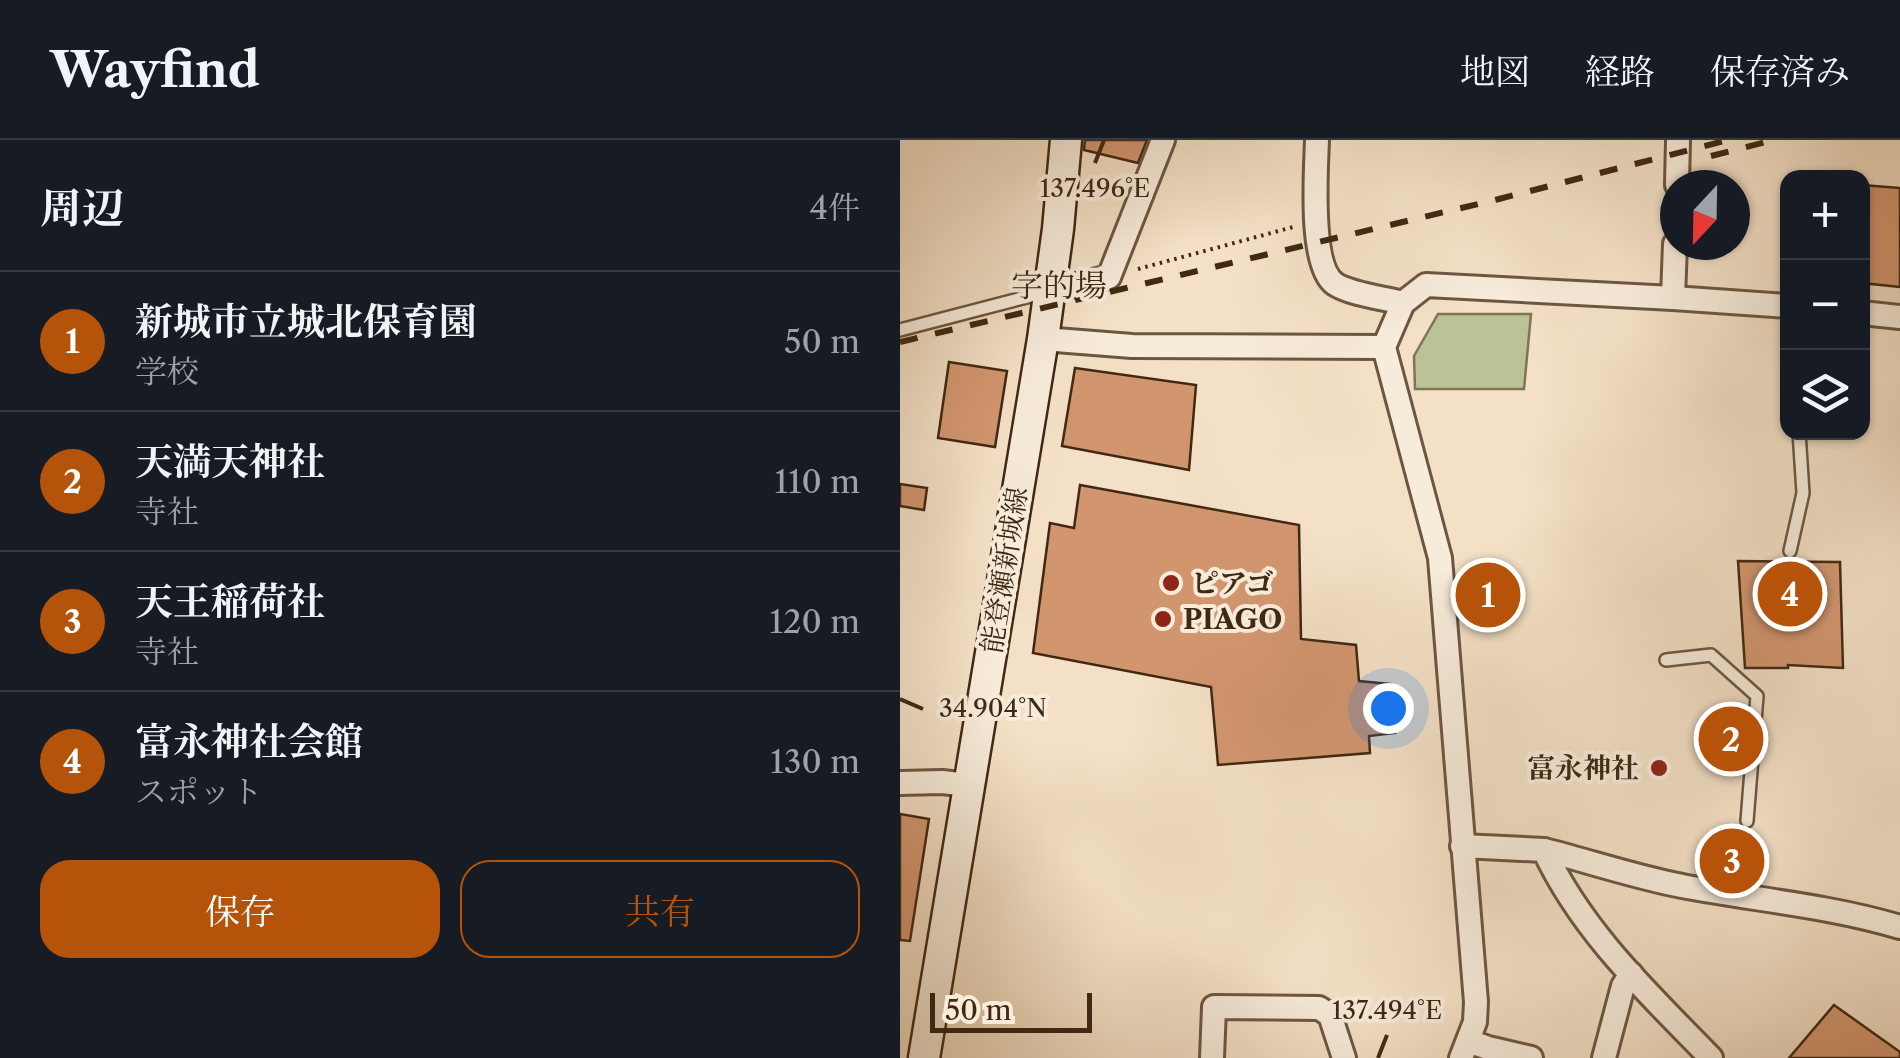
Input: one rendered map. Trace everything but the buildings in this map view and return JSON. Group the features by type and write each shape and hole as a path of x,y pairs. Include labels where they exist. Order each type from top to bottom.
{"main road":[{"name":"能登瀬新城線","path":"924,1058 1043,339 1066,140"}],"street":[{"path":"1050,291 1109,276 1163,140"},
{"path":"1317,140 1315,221 1325,275 1338,286 1402,302"},
{"path":"1677,170 1678,140"},
{"path":"1673,298 1674,260"},
{"path":"1531,1058 1488,1048 1465,1049 1475,1022 1476,1002 1440,558 1384,347 1402,302 1426,284 1780,305"},
{"path":"1870,315 1900,317"},
{"path":"1043,339 1132,346 1384,347"},
{"path":"900,782 968,785"},
{"path":"1462,846 1544,850 1685,887 1829,908 1900,927"},
{"path":"1544,850 1580,914 1630,974 1710,1058"},
{"path":"1604,1058 1623,986 1630,974"},
{"path":"1212,1058 1214,1007 1231,1007 1319,1008 1330,1015 1344,1058"}],"lane":[{"path":"900,330 1050,291"},
{"path":"1790,551 1803,493 1800,440"},
{"path":"1666,660 1712,656 1757,696 1747,821"}],"path":[{"path":"1109,276 1315,221"}],"green space":[{"path":"1438,314 1531,314 1524,389 1415,389 1414,356"}],"railway":[{"path":"900,342 1499,199 1728,140"},
{"path":"1711,156 1774,140"}],"place":[{"name":"ピアゴ","path":"1171,583"},
{"name":"富永神社会館","path":"1790,594"},
{"name":"新城市立城北保育園","path":"1488,595"},
{"name":"PIAGO","path":"1163,619"},
{"name":"天満天神社","path":"1731,739"},
{"name":"富永神社","path":"1659,768"},
{"name":"天王稲荷社","path":"1732,861"}],"district":[{"name":"字的場","path":"1059,285"}]}
